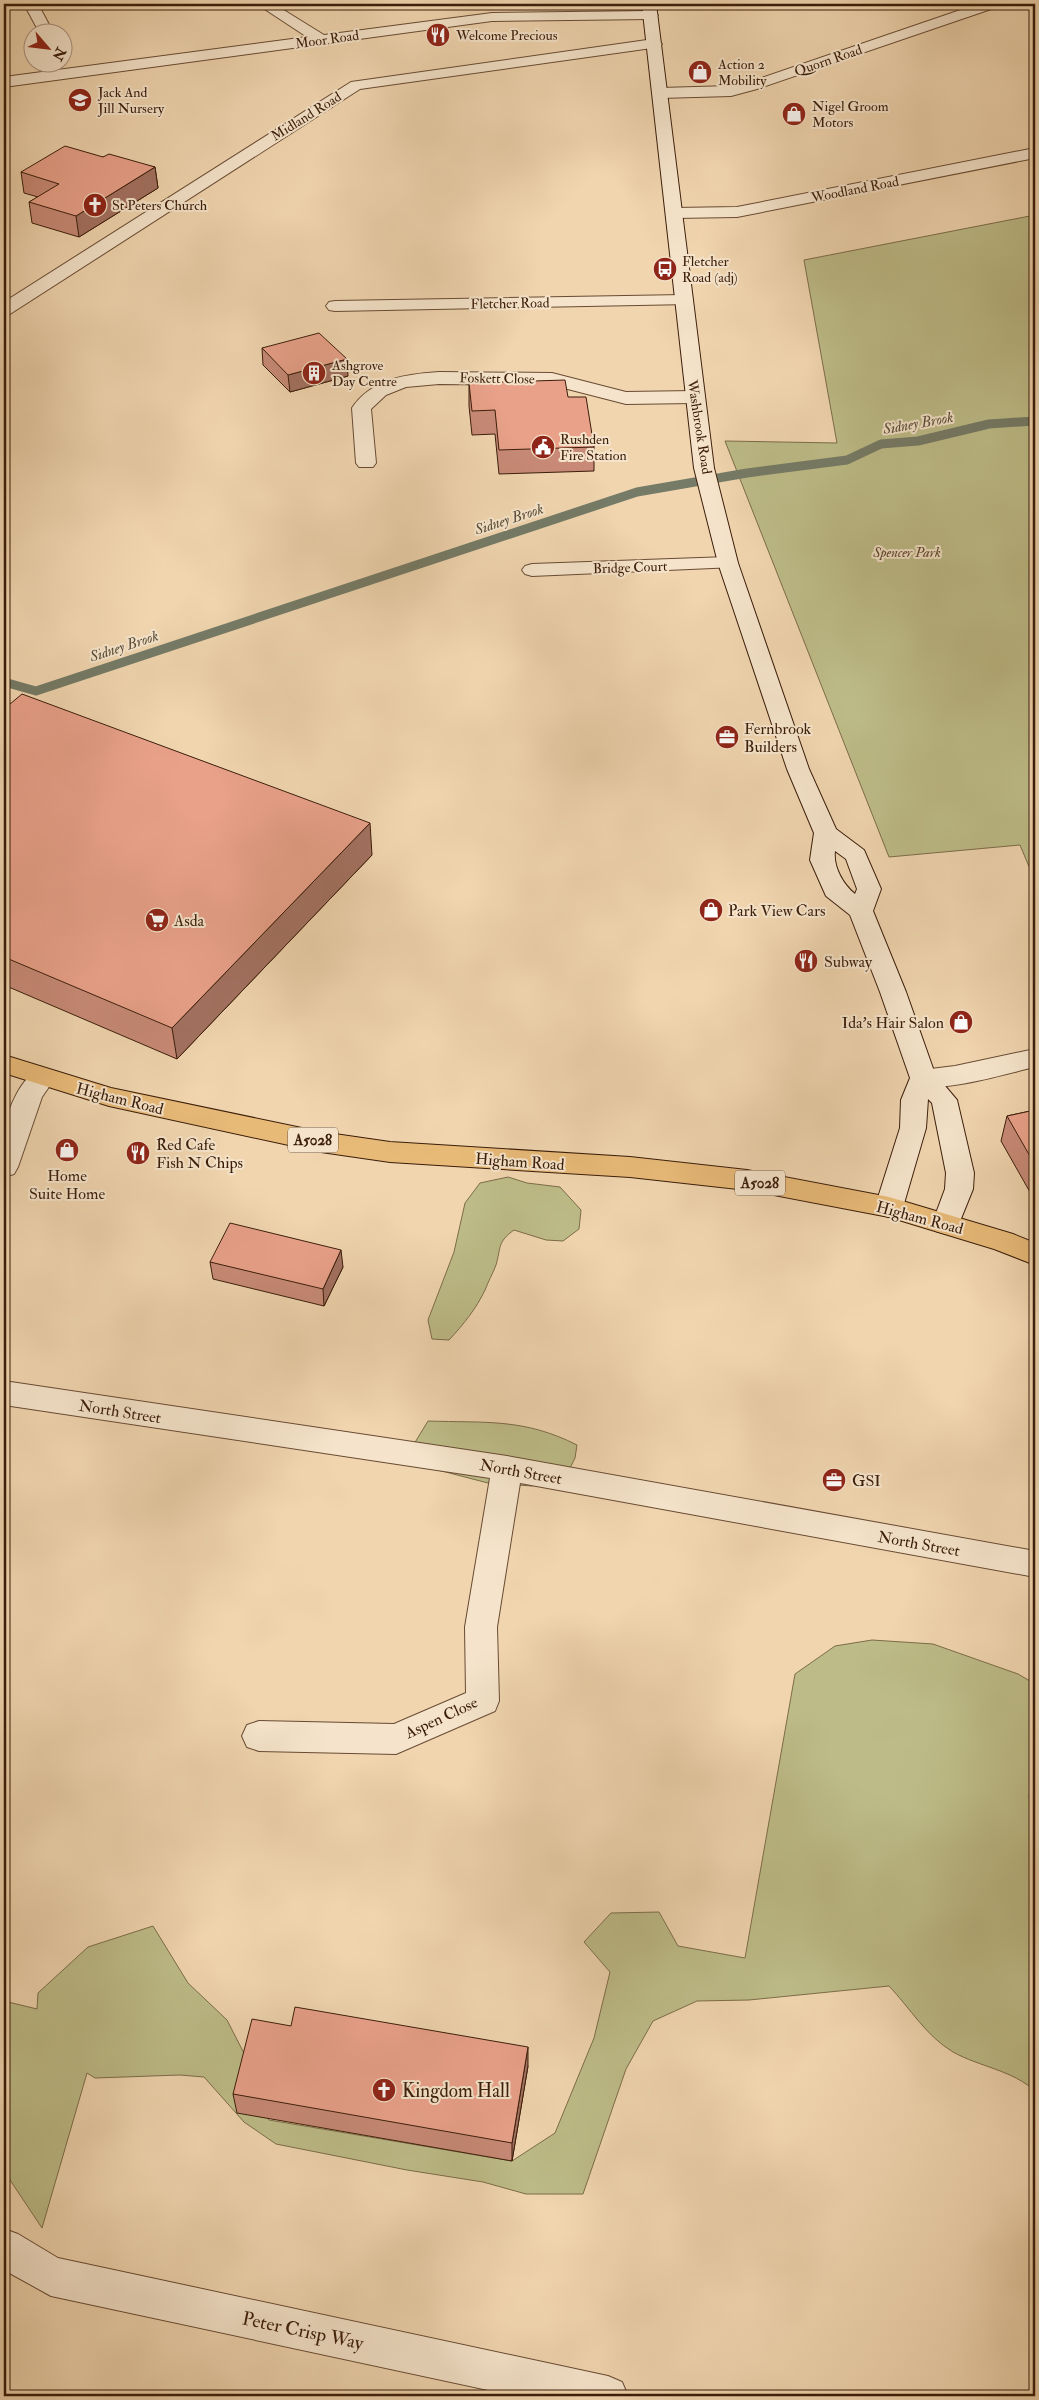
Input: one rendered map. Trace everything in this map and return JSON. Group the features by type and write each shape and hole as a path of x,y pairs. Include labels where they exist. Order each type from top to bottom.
{"main road":[{"name":"Higham Road","path":"4,1064 42,1078 188,1115 321,1142 390,1152 630,1166 746,1180 889,1208 1003,1241 1035,1254"}],"street":[{"path":"31,4 41,22"},
{"path":"264,4 322,40"},
{"path":"469,4 492,17"},
{"name":"Quorn Road","path":"660,93 732,91 752,86 992,4"},
{"name":"Moor Road","path":"72,67 322,40 492,17 650,9"},
{"name":"Washbrook Road","path":"650,9 694,397 707,478 728,563 798,769 826,833 856,856 869,889 861,912"},
{"name":"Midland Road","path":"4,310 356,85 654,44"},
{"name":"Moor Road","path":"4,82 47,72"},
{"name":"Woodland Road","path":"674,213 737,212 1035,153"},
{"name":"Fletcher Road","path":"335,306 684,300"},
{"name":"Foskett Close","path":"366,463 362,408 379,391 414,378 552,379 626,398 694,397"},
{"name":"Bridge Court","path":"532,570 728,563"},
{"path":"826,833 822,860 835,890 861,912 893,992 923,1078 944,1100 960,1173 959,1189 946,1224"},
{"path":"923,1078 955,1075 1035,1058"},
{"path":"4,1167 30,1094 42,1078"},
{"path":"889,1208 913,1128 914,1100 923,1078"},
{"name":"North Street","path":"4,1393 507,1468 1035,1564"},
{"name":"Aspen Close","path":"259,1736 396,1739 483,1701 481,1627 507,1468"},
{"name":"Peter Crisp Way","path":"4,2248 51,2276 608,2396"}],"green space":[{"name":"Spencer Park","path":"1035,215 1035,881 1020,845 889,857 725,441 837,443 804,260"},
{"path":"508,1177 527,1183 560,1187 581,1210 579,1229 563,1241 546,1240 514,1230 502,1242 496,1265 481,1297 469,1316 449,1340 432,1339 428,1320 454,1252 465,1203 480,1183"},
{"path":"428,1421 486,1422 539,1430 577,1445 575,1458 567,1474 532,1486 488,1483 434,1469 414,1444"},
{"path":"872,1640 933,1644 1018,1674 1035,1684 1035,1773 1029,1797 1035,1816 1035,2091 1006,2073 963,2057 943,2045 926,2030 889,1986 749,2000 697,2001 653,2021 626,2069 583,2194 526,2194 483,2182 407,2170 276,2144 244,2122 204,2077 180,2075 95,2078 87,2073 42,2228 4,2171 4,2001 37,2009 38,1993 88,1947 153,1926 188,1983 227,2020 249,2063 254,2100 269,2120 512,2161 555,2133 594,2038 610,1972 584,1942 611,1913 659,1912 678,1946 745,1958 795,1674 835,1646"}],"building":[{"path":"65,146 103,157 109,154 155,167 76,216 29,202 59,184 21,172"},
{"path":"319,333 347,359 288,375 262,348"},
{"path":"565,380 568,397 586,397 594,447 499,450 495,410 472,411 469,383"},
{"name":"Asda","path":"22,694 370,823 172,1028 4,957 4,709"},
{"path":"1035,1110 1035,1165 1007,1116"},
{"path":"230,1223 341,1250 323,1289 210,1262"},
{"name":"Kingdom Hall","path":"295,2007 528,2047 512,2143 233,2094 252,2019 291,2026"}],"waterway":[{"name":"Sidney Brook","path":"4,682 36,691 637,492 747,473 847,460 881,444 918,441 989,424 1035,421"}],"place":[{"name":"Welcome Precious","path":"438,35"},
{"name":"Action 2 Mobility","path":"700,72"},
{"name":"Jack And Jill Nursery","path":"80,100"},
{"name":"Nigel Groom Motors","path":"794,114"},
{"name":"St Peters Church","path":"95,205"},
{"name":"Fletcher Road (adj)","path":"665,269"},
{"name":"Ashgrove Day Centre","path":"314,373"},
{"name":"Rushden Fire Station","path":"543,447"},
{"name":"Fernbrook Builders","path":"727,737"},
{"name":"Park View Cars","path":"711,910"},
{"name":"Asda","path":"157,920"},
{"name":"Subway","path":"806,961"},
{"name":"Ida's Hair Salon","path":"961,1022"},
{"name":"Home Suite Home","path":"67,1150"},
{"name":"Red Cafe Fish N Chips","path":"138,1153"},
{"name":"GSI","path":"834,1480"},
{"name":"Kingdom Hall","path":"384,2090"}]}
